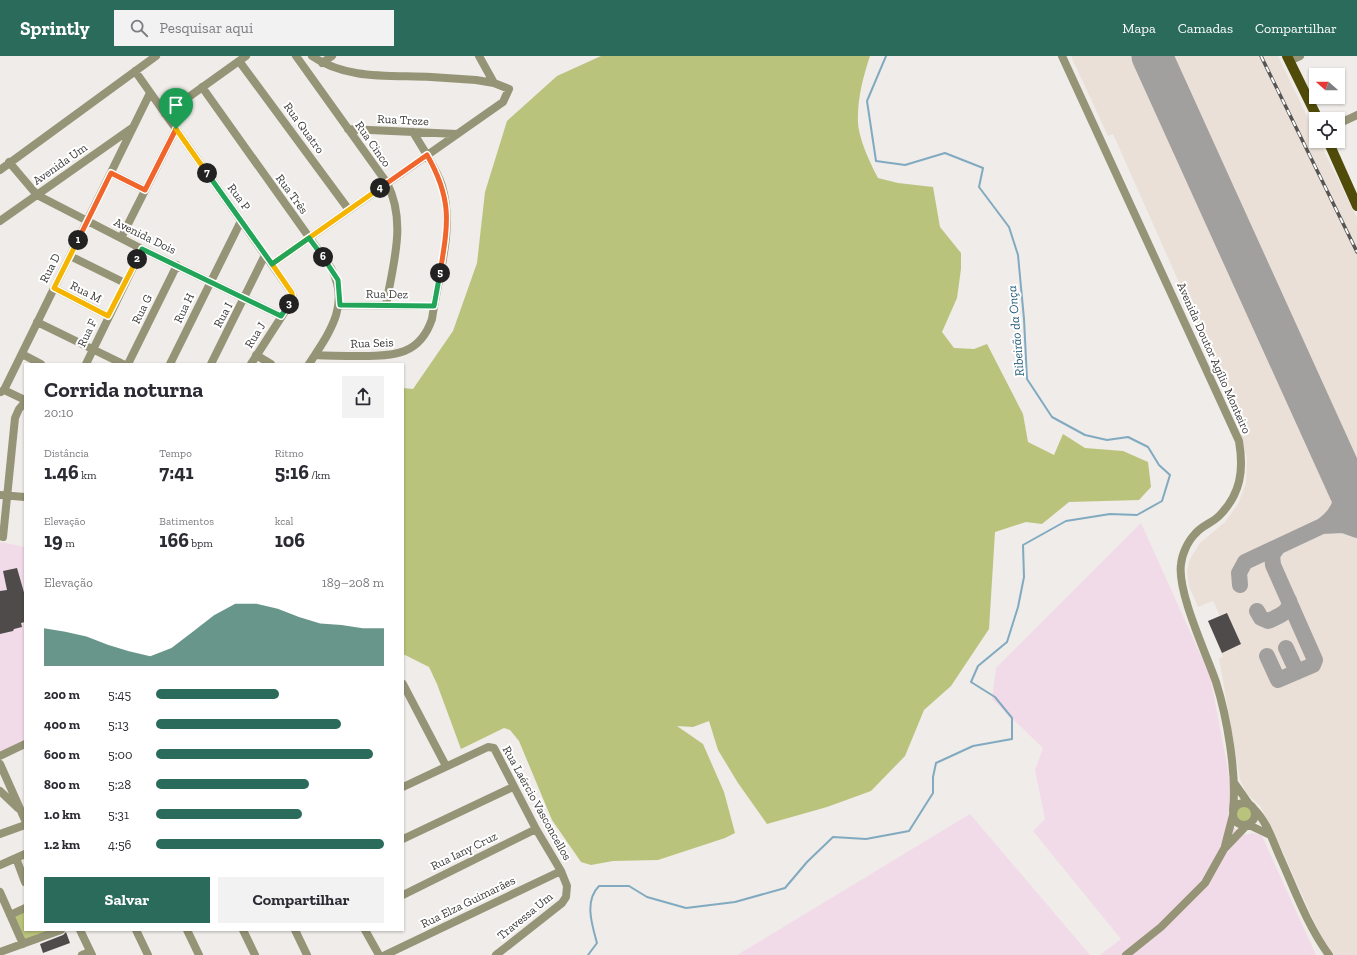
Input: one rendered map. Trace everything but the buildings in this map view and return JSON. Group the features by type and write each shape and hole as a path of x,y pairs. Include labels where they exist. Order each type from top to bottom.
{"main road":[{"path":"1288,59 1314,112"},
{"path":"1331,148 1356,201"}],"street":[{"path":"0,170 156,56"},
{"name":"Rua Cinco","path":"296,56 386,183 394,199 398,224 386,306"},
{"path":"272,264 503,102 509,89 494,82 476,80 364,74 341,70 322,63 312,56"},
{"path":"322,63 332,56"},
{"path":"479,56 494,82"},
{"name":"Avenida Doutor Agílio Monteiro","path":"1062,56 1239,441 1243,462 1240,483 1230,502 1219,517 1195,533 1185,551 1181,563 1180,577 1194,622 1216,683 1235,784 1233,812 1224,849"},
{"path":"1288,59 1300,56"},
{"path":"165,114 243,58"},
{"name":"Rua Quatro","path":"243,58 349,210"},
{"name":"Rua P","path":"135,71 272,264 292,293 293,299"},
{"name":"Rua Três","path":"202,87 338,280 340,305 337,315 311,363"},
{"name":"Rua D","path":"2,391 22,354 150,93"},
{"path":"1345,121 1357,115"},
{"name":"Avenida Um","path":"0,221 133,128"},
{"path":"121,238 176,129"},
{"name":"Rua Treze","path":"348,129 457,134"},
{"name":"Rua Seis","path":"315,355 386,356 403,352 420,340 429,330 446,236 447,213 442,185 427,155 413,132"},
{"name":"Avenida Dois","path":"9,162 37,195 142,249 281,316"},
{"path":"111,173 145,190"},
{"name":"Rua H","path":"170,363 241,220"},
{"name":"Rua F","path":"86,363 142,249"},
{"name":"Rua I","path":"212,363 265,255"},
{"path":"70,256 125,283"},
{"name":"Rua G","path":"128,363 177,265"},
{"name":"Rua M","path":"54,288 108,316"},
{"name":"Rua J","path":"252,363 293,299"},
{"name":"Rua Dez","path":"340,305 434,306"},
{"path":"37,322 121,363"},
{"path":"22,354 39,363"},
{"path":"256,356 269,363"},
{"path":"2,391 24,401"},
{"path":"3,537 3,495 15,418 24,402"},
{"path":"3,495 24,497"},
{"path":"404,686 446,766 404,787"},
{"path":"0,756 24,744"},
{"name":"Rua Laércio Vasconcellos","path":"446,766 491,747 494,748 536,829 561,871"},
{"path":"0,764 24,818"},
{"name":"Avenida Doutor Agílio Monteiro","path":"1235,784 1265,822 1319,939 1329,955"},
{"path":"404,839 514,787"},
{"path":"0,791 21,811"},
{"path":"1126,955 1161,927 1205,883 1224,849 1248,825 1256,816 1252,806 1238,804 1233,812 1238,824 1248,825 1270,835"},
{"path":"0,834 24,825"},
{"name":"Rua Iany Cruz","path":"404,895 536,829"},
{"path":"0,865 24,854"},
{"path":"16,858 24,879"},
{"name":"Rua Elza Guimarães","path":"385,955 561,871"},
{"name":"Travessa Um","path":"496,955 562,903 566,897 567,886 561,871"},
{"path":"0,892 23,944"},
{"path":"10,914 24,908"},
{"path":"0,952 58,931"},
{"path":"80,931 87,954"},
{"path":"136,931 148,955"},
{"path":"187,931 199,955"},
{"path":"243,931 255,955"},
{"path":"295,931 307,955"},
{"path":"366,931 378,955"}],"shaded area":[{"path":"1071,56 1278,56 1309,120 1309,148 1322,148 1357,218 1357,955 1334,955 1328,950 1271,826 1260,806 1246,793 1240,779 1219,658 1223,657 1208,621 1220,616 1213,601 1198,607 1189,586 1187,573 1189,561 1200,543 1225,522 1238,504 1246,483 1247,458 1241,435 1246,433 1113,134 1108,136"},
{"path":"1141,523 1210,676 1228,770 1230,790 1228,824 1246,835 1253,833 1262,836 1316,955 1100,955 1121,939 1033,831 1045,819 1035,770 1043,748 992,699 996,668"},
{"path":"0,542 24,547 24,740 0,752"},
{"path":"970,814 1090,955 737,955 762,940"}],"green space":[{"path":"601,56 870,56 861,89 858,106 858,123 863,143 878,178 898,183 933,187 940,227 961,253 961,269 957,298 942,332 954,348 974,349 987,344 1023,414 1028,442 1054,455 1063,434 1085,448 1123,451 1148,462 1151,487 1139,500 1069,502 1042,524 1026,522 995,532 989,629 951,686 924,710 905,756 871,791 827,807 767,824 738,783 718,750 709,721 693,727 677,726 703,744 724,792 735,833 725,838 658,860 613,861 591,865 581,862 552,820 519,741 510,730 504,728 461,749 437,684 429,667 404,654 404,388 413,389 453,331 477,263 485,192 507,121 557,76"},
{"path":"1244,805 1250,808 1253,814 1250,820 1244,823 1238,820 1235,814 1238,808"},
{"path":"24,910 24,931 52,931 24,941 13,916"}],"waterway":[{"name":"Ribeirão da Onça","path":"588,955 597,943 591,921 590,906 594,892 599,886 629,886 647,897 686,908 735,902 785,888 807,862 833,837 866,839 909,831 933,793 933,777 936,763 973,746 1012,739 1012,718 995,697 971,682 978,666 1007,642 1018,607 1024,577 1023,545 1066,521 1110,514 1137,515 1162,501 1170,475 1159,465 1148,447 1128,437 1107,440 1085,435 1052,417 1027,379 1024,319 1018,255 1009,227 979,187 983,168 945,153 905,165 876,161 867,101 886,56"}],"taxiway":[{"path":"1322,526 1334,515 1341,502 1343,487 1340,471"},
{"path":"1240,585 1239,573 1245,562 1322,526 1343,525 1357,530"},
{"path":"1267,656 1278,680 1313,665 1315,660 1273,565 1272,555 1277,548"},
{"path":"1257,611 1261,618 1268,621 1283,614 1288,608 1289,600"},
{"path":"1286,648 1297,672"}],"runway":[{"path":"1152,56 1357,508"}],"railway":[{"path":"1261,56 1357,252"}],"route":[{"path":"176,129 145,190 111,173 54,288 108,316 142,249 281,316 293,299 293,296 272,264 427,155 442,185 447,213 446,236 434,306 340,305 338,280 309,238 272,264 176,129"}]}
